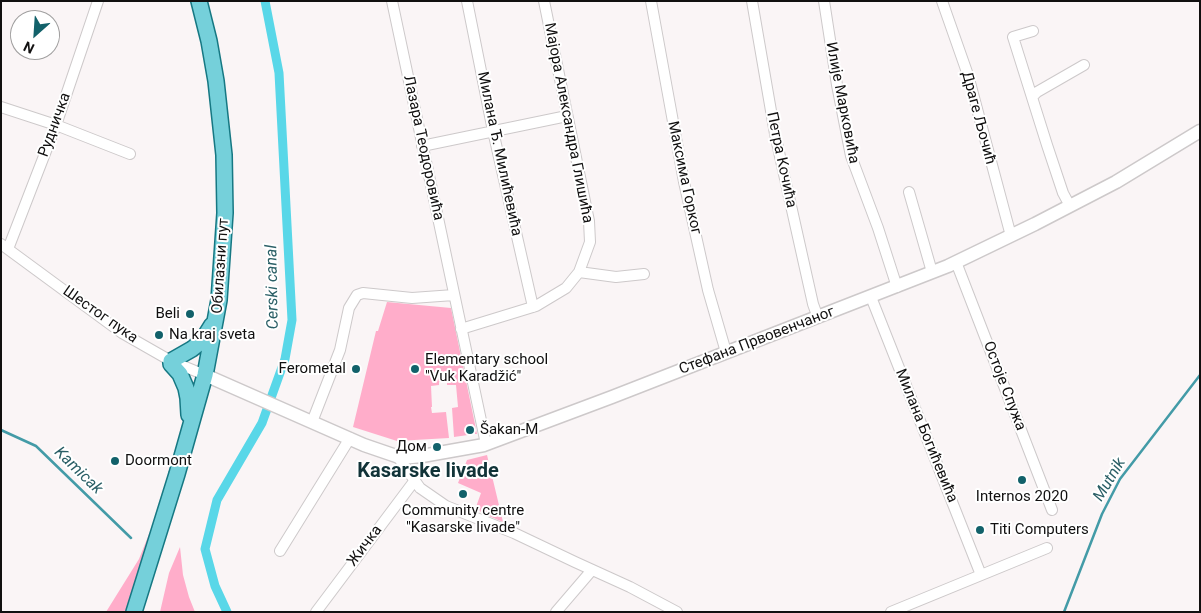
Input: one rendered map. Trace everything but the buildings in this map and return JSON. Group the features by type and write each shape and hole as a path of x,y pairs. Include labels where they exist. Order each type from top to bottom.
{"main road":[{"name":"Обилазни пут","path":"134,612 178,474 205,375 217,316 224,247 224,155 216,81 199,1"},
{"path":"191,424 186,388 180,374 171,364 171,361 196,347 202,341 217,316"}],"street":[{"name":"Рудничка","path":"5,246 56,125 98,1"},
{"name":"Лазара Теодоровића","path":"392,1 486,444"},
{"name":"Милана Ђ. Милићевића","path":"467,1 493,131 533,307"},
{"name":"Мајора Александра Глишића","path":"544,1 589,221 590,242 579,272"},
{"name":"Максима Горког","path":"651,1 684,182 710,298 726,352"},
{"name":"Петра Кочића","path":"752,1 775,134 818,318"},
{"name":"Илије Марковића","path":"824,1 850,156 878,228 897,287"},
{"name":"Драге Љочић","path":"942,1 968,75 1011,236"},
{"path":"1033,31 1014,37 1061,186 1070,206"},
{"path":"1032,97 1037,92 1084,65"},
{"path":"1,107 56,125 130,154"},
{"path":"422,146 567,116"},
{"name":"Стефана Првовенчаног","path":"205,375 398,457 415,457 467,449 506,438 818,318 956,262 1124,178 1200,131"},
{"path":"909,192 932,272"},
{"name":"Шестог пука","path":"5,246 114,327 171,361 205,375"},
{"name":"Остоје Спужа","path":"956,262 1052,510"},
{"path":"461,329 533,307 566,288 579,272 616,278 644,274"},
{"path":"312,422 340,350 349,308 357,295 363,293 412,298 454,295"},
{"name":"Милана Богићевића","path":"871,297 980,575"},
{"path":"280,550 350,438"},
{"path":"398,457 429,495 446,506 514,534 630,587 676,612"},
{"name":"Жичка","path":"316,612 415,480"},
{"path":"891,612 1047,548"},
{"path":"556,612 592,570"}],"shaded area":[{"name":"Elementary school \"Vuk Karadžić\"","path":"387,302 451,308 477,434 475,434 473,424 466,425 468,435 454,437 452,408 458,407 456,385 447,385 447,381 431,386 431,407 432,413 446,412 449,438 397,441 353,427 376,331 378,331"},
{"path":"487,455 503,522 482,513 476,507 481,493 458,483 467,460"},
{"path":"149,534 130,612 106,612 139,559"},
{"path":"180,547 183,575 195,612 160,612 169,573"}],"waterway":[{"name":"Cerski canal","path":"227,612 215,586 205,549 217,500 262,423 285,359 292,320 279,73 265,1"},
{"name":"Mutnik","path":"1064,612 1102,514 1120,479 1200,375"},
{"name":"Kamicak","path":"1,430 36,446 131,538"}],"place":[{"name":"Beli","path":"190,314"},
{"name":"Na kraj sveta","path":"159,335"},
{"name":"Ferometal","path":"356,369"},
{"name":"Elementary school \"Vuk Karadžić\"","path":"415,369"},
{"name":"Šakan-M","path":"470,430"},
{"name":"Дом","path":"437,447"},
{"name":"Doormont","path":"115,461"},
{"name":"Internos 2020","path":"1022,480"},
{"name":"Community centre \"Kasarske livade\"","path":"463,494"},
{"name":"Titi Computers","path":"980,530"}],"district":[{"name":"Kasarske livade","path":"428,472"}]}
